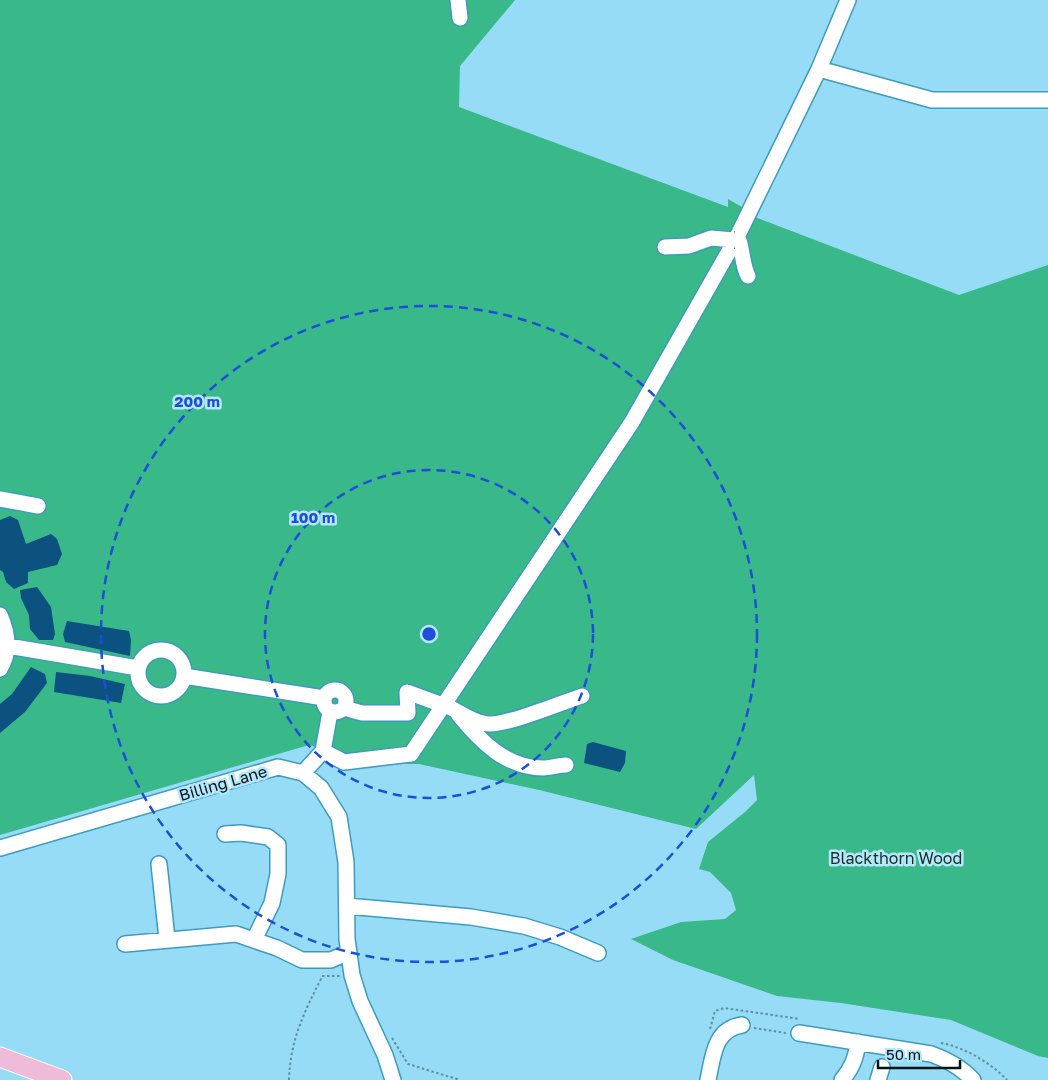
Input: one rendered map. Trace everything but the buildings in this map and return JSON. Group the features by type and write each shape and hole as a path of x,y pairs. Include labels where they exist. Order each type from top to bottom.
{"main road":[{"path":"0,1057 62,1080"}],"street":[{"path":"458,0 460,18"},
{"path":"323,751 344,762 411,754 632,422 737,237 819,69 848,0"},
{"path":"819,69 932,100 1048,100"},
{"path":"665,248 689,246 711,238 739,240 743,253 743,266 748,276"},
{"path":"0,499 38,506"},
{"path":"0,615 6,629 8,646 0,669"},
{"path":"8,646 138,668"},
{"path":"158,649 165,650 178,656 182,662 184,676 177,689 171,694 157,695 144,688 140,682 138,668 145,656 158,649"},
{"path":"184,676 362,713 408,713 407,692 488,724 508,720 582,696"},
{"path":"303,773 323,751 333,706"},
{"path":"447,707 491,750 506,760 529,767 545,768 566,765"},
{"name":"Billing Lane","path":"0,848 278,767 303,773 321,788 339,817 346,862 347,939 352,975 360,1001 385,1055 393,1080"},
{"path":"225,834 241,833 268,837 278,844 278,874 272,902 254,940"},
{"path":"159,864 167,939"},
{"path":"347,906 471,917 524,926 560,937 598,953"},
{"path":"125,944 236,934 278,948 302,960 331,960 349,952"},
{"path":"708,1080 717,1042 732,1022"},
{"path":"799,1033 913,1051 943,1058 956,1065 973,1080"},
{"path":"842,1080 850,1070 856,1057 858,1042"}],"path":[{"path":"289,1080 294,1039 306,1009 331,960"},
{"path":"732,1022 782,1033 799,1033"},
{"path":"390,1033 408,1064 460,1080"}],"green space":[{"name":"Blackthorn Wood","path":"0,0 515,0 460,66 459,107 728,207 728,199 749,211 747,214 959,295 1048,265 1048,1058 1038,1056 951,1020 841,1003 777,996 673,960 631,939 681,922 725,919 736,910 731,893 710,872 699,869 708,842 757,800 754,775 696,829 539,790 419,764 369,763 309,745 0,835"}]}
